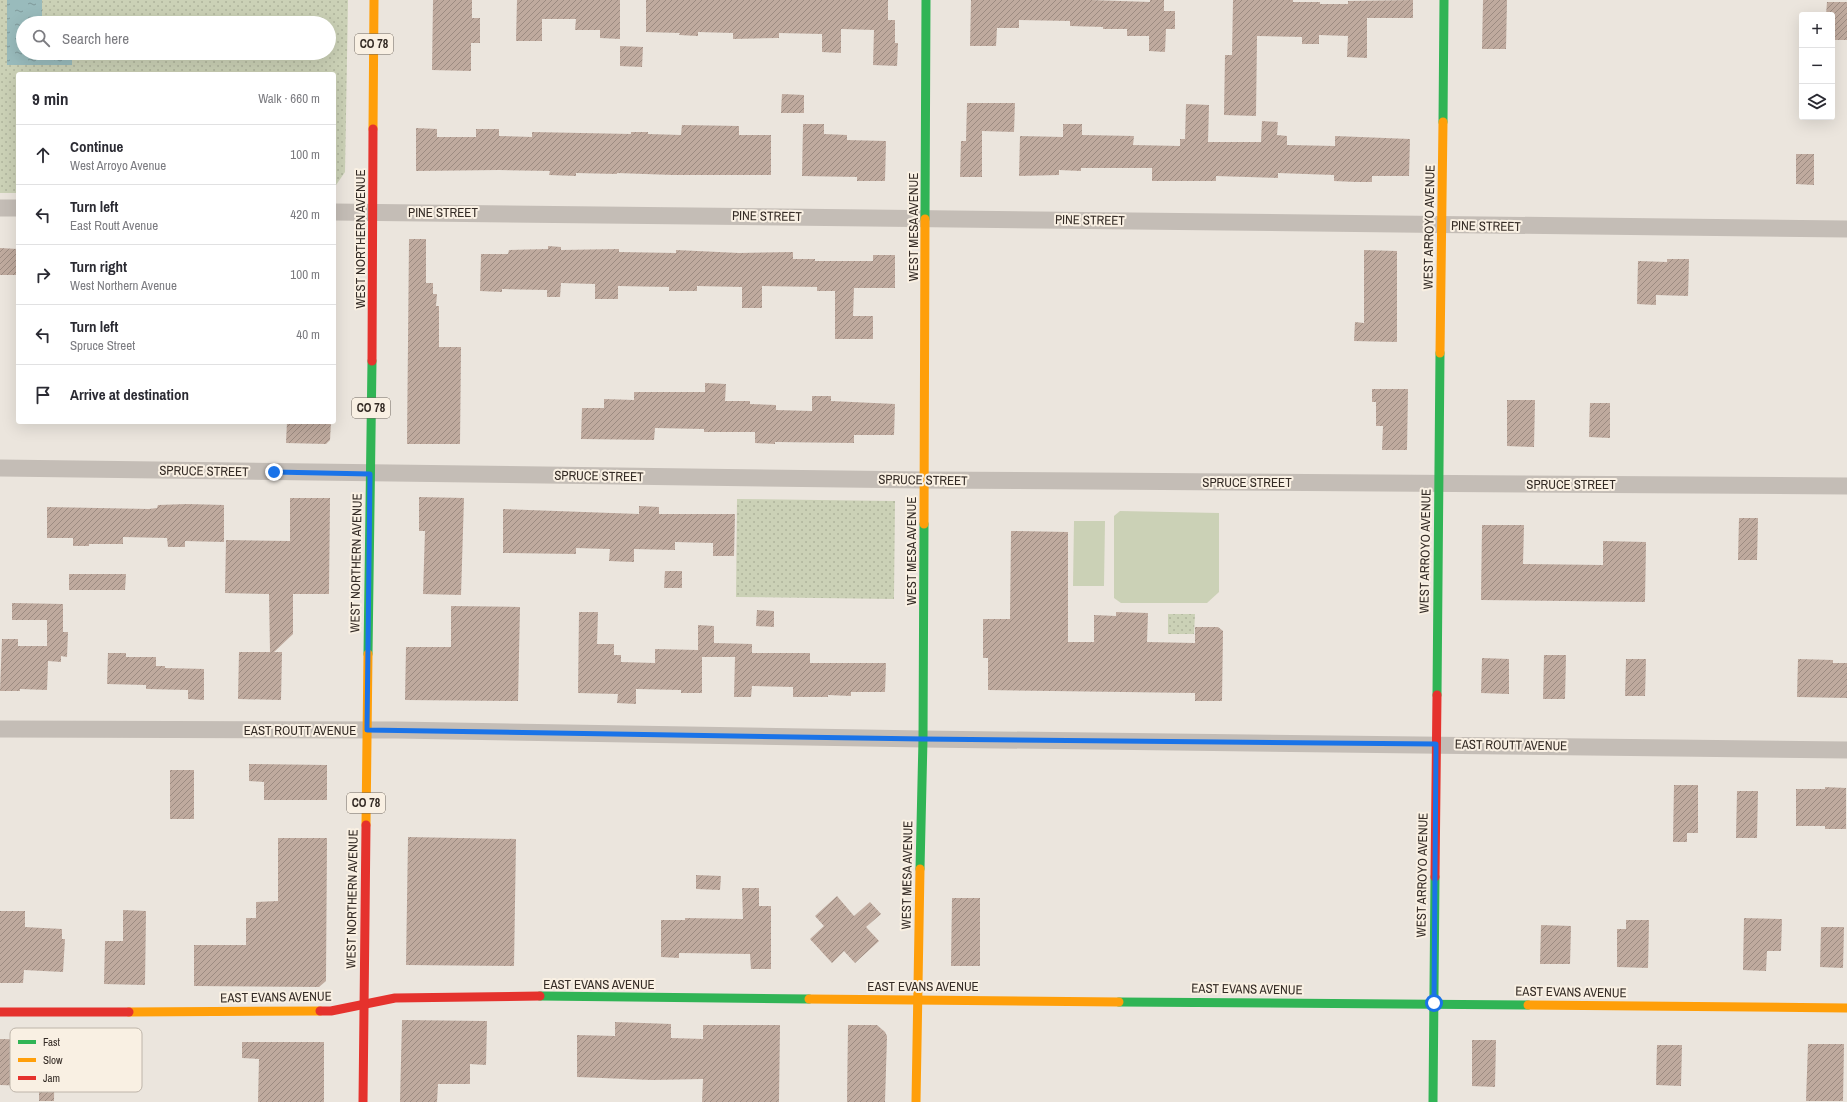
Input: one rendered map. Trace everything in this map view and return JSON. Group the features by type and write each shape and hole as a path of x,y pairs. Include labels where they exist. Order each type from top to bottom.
{"street":[{"name":"WEST NORTHERN AVENUE","path":"363,1102 374,0"},
{"name":"WEST MESA AVENUE","path":"916,1102 923,739 926,0"},
{"name":"WEST ARROYO AVENUE","path":"1433,1102 1444,0"},
{"path":"0,208 16,208"},
{"name":"PINE STREET","path":"336,212 457,212 1847,229"},
{"name":"SPRUCE STREET","path":"0,468 924,480 1847,486"},
{"name":"EAST ROUTT AVENUE","path":"0,728 367,730 923,739 1847,750"},
{"name":"EAST EVANS AVENUE","path":"0,1012 331,1011 395,998 492,996 1434,1003 1847,1008"}],"green space":[{"path":"0,0 348,0 345,172 336,185 336,72 16,72 16,193 0,193"},
{"path":"737,499 895,501 894,599 736,597"},
{"path":"1120,511 1219,513 1219,592 1207,603 1121,603 1114,598 1114,516"},
{"path":"1074,521 1105,521 1104,586 1073,586"},
{"path":"1168,614 1195,614 1194,634 1168,634"}],"water":[{"path":"7,0 42,0 42,16 16,16 16,60 72,60 72,65 7,65"}],"building":[{"path":"433,0 472,0 472,18 480,18 480,43 471,43 471,71 432,70"},
{"path":"517,0 620,0 620,39 600,38 600,30 575,30 576,19 542,19 542,41 516,41"},
{"path":"646,0 888,0 888,20 895,20 895,43 898,43 897,66 873,65 874,30 841,29 841,53 822,52 822,34 779,33 779,38 733,39 733,33 698,32 698,36 679,35 680,33 646,32"},
{"path":"971,0 1091,0 1150,2 1150,0 1164,0 1164,11 1175,11 1175,29 1166,29 1165,52 1149,51 1149,36 1127,36 1127,29 1103,29 1103,27 1070,26 1070,21 1019,20 1019,28 997,28 996,46 970,46"},
{"path":"1233,0 1293,0 1293,2 1320,2 1320,4 1348,4 1348,1 1413,0 1413,18 1367,18 1367,58 1347,57 1348,36 1319,35 1319,44 1302,44 1302,37 1257,36 1256,116 1224,115 1225,55 1232,55"},
{"path":"1483,0 1507,0 1506,49 1482,49"},
{"path":"1827,2 1847,2 1847,40 1835,40 1835,12 1826,12"},
{"path":"620,46 643,47 642,67 620,66"},
{"path":"782,94 804,95 804,113 781,113"},
{"path":"967,103 1015,103 1014,132 982,131 982,177 960,177 961,141 966,141"},
{"path":"1186,104 1209,105 1208,142 1261,142 1262,121 1278,122 1277,135 1287,136 1287,145 1335,146 1335,136 1410,139 1409,176 1372,176 1372,182 1356,182 1334,181 1334,175 1278,173 1278,178 1216,176 1216,181 1152,181 1152,168 1081,168 1081,171 1059,170 1059,175 1019,176 1020,136 1063,137 1063,124 1082,124 1082,135 1134,136 1133,145 1180,146 1180,139 1185,139"},
{"path":"803,124 824,124 824,134 847,135 847,140 886,141 885,181 857,181 857,177 802,176"},
{"path":"682,125 739,126 739,135 771,135 771,175 576,173 576,176 549,175 550,171 416,171 416,128 437,129 437,137 476,137 476,129 499,129 499,136 532,137 532,132 631,134 631,132 648,132 648,134 681,135"},
{"path":"1796,154 1814,154 1814,185 1796,184"},
{"path":"409,239 426,239 426,283 433,283 433,294 437,294 436,306 439,306 439,347 461,347 460,444 407,444"},
{"path":"548,246 561,247 561,250 619,249 619,252 676,253 676,250 739,253 793,252 793,259 815,259 815,261 873,261 873,255 895,255 895,288 854,288 853,316 873,316 873,339 835,339 835,291 817,291 817,287 762,286 762,308 742,308 742,287 697,286 697,291 669,291 669,287 618,286 618,299 595,299 595,284 561,283 560,297 547,297 547,290 502,289 502,292 480,291 481,254 508,254 509,250 548,249"},
{"path":"0,248 16,249 16,275 0,275"},
{"path":"1364,250 1397,251 1397,342 1354,341 1355,322 1364,323"},
{"path":"1667,259 1689,259 1688,296 1656,295 1656,305 1637,304 1638,261 1667,262"},
{"path":"705,383 726,384 725,401 750,401 750,404 776,405 776,410 812,411 812,396 831,396 831,401 895,404 894,435 854,435 854,443 775,442 775,444 755,443 755,432 704,432 704,429 655,428 654,440 581,439 582,408 604,408 604,399 634,400 634,392 705,392"},
{"path":"1372,389 1408,389 1407,450 1382,450 1383,426 1376,426 1376,402 1372,402"},
{"path":"1507,400 1535,400 1534,447 1507,446"},
{"path":"1590,403 1610,403 1610,438 1589,437"},
{"path":"287,424 331,424 330,440 326,444 286,443"},
{"path":"419,497 464,498 461,595 423,594 425,531 419,531"},
{"path":"290,498 330,498 329,594 293,594 293,634 274,652 282,652 281,700 238,699 239,652 270,652 269,594 225,593 226,540 290,541"},
{"path":"158,505 224,505 224,542 185,541 185,547 168,547 167,538 123,537 123,544 89,544 89,546 73,546 73,538 47,538 47,507 149,509 157,508"},
{"path":"639,506 659,507 659,514 735,514 734,556 713,556 713,543 675,542 675,550 634,549 634,562 609,561 610,549 576,548 576,554 503,553 503,509 639,514"},
{"path":"1739,518 1758,518 1757,560 1738,560"},
{"path":"1482,525 1524,525 1523,564 1603,565 1603,541 1646,542 1645,602 1481,600"},
{"path":"1011,531 1068,532 1068,642 1094,642 1094,615 1116,616 1116,612 1148,613 1147,642 1195,643 1195,627 1218,627 1223,631 1222,701 1195,701 1195,693 988,690 988,658 983,658 983,619 1010,619"},
{"path":"665,571 682,571 682,588 664,588"},
{"path":"69,574 126,574 125,590 69,590"},
{"path":"12,603 63,604 63,632 68,632 67,657 61,656 61,662 48,661 47,690 20,689 20,691 0,691 2,639 18,639 18,646 47,646 47,620 12,620"},
{"path":"451,606 520,607 518,701 405,700 406,647 451,647"},
{"path":"757,610 774,611 774,627 756,626"},
{"path":"579,612 598,612 597,644 614,644 614,655 621,655 621,662 655,663 655,649 698,650 698,625 714,626 714,643 752,644 752,653 810,653 810,663 886,663 885,692 851,692 851,696 828,695 828,697 793,697 793,687 752,686 751,697 734,697 735,657 702,657 702,693 681,693 681,690 636,689 636,704 617,703 618,694 578,693"},
{"path":"108,653 126,653 126,657 156,657 156,666 165,666 165,668 204,669 204,700 188,699 188,690 146,689 146,685 107,684"},
{"path":"1544,655 1566,655 1565,699 1543,699"},
{"path":"1482,658 1509,659 1509,694 1481,693"},
{"path":"1626,659 1646,659 1645,696 1625,696"},
{"path":"1798,659 1833,660 1833,663 1847,663 1847,698 1797,697"},
{"path":"249,764 327,765 327,800 264,800 264,782 249,781"},
{"path":"170,770 194,770 194,819 170,819"},
{"path":"1674,785 1698,785 1698,833 1687,833 1687,842 1673,842"},
{"path":"1825,787 1846,788 1846,829 1825,829 1825,826 1796,826 1796,789 1825,789"},
{"path":"1737,791 1758,791 1757,838 1736,838"},
{"path":"408,837 516,839 514,966 406,965"},
{"path":"278,838 327,838 326,981 319,987 194,986 194,945 246,945 246,918 256,918 256,902 278,901"},
{"path":"696,875 721,876 720,890 696,889"},
{"path":"742,888 759,888 759,906 771,906 771,969 751,969 750,954 679,953 679,958 661,957 661,920 685,920 685,918 743,919"},
{"path":"837,896 854,916 870,902 881,914 866,927 879,941 855,963 844,951 832,963 810,939 824,926 815,916"},
{"path":"952,898 980,898 980,966 951,966"},
{"path":"123,910 146,911 145,985 104,984 105,941 123,941"},
{"path":"0,911 25,911 25,927 62,929 62,939 65,939 63,972 24,970 23,983 0,983"},
{"path":"1744,918 1782,919 1781,951 1767,951 1766,971 1743,970"},
{"path":"1626,920 1649,920 1648,968 1617,967 1617,929 1626,929"},
{"path":"1541,925 1571,926 1570,964 1540,964"},
{"path":"1821,927 1844,927 1843,968 1820,967"},
{"path":"402,1020 487,1021 486,1065 470,1064 470,1084 438,1084 437,1102 400,1102"},
{"path":"615,1022 671,1024 671,1038 703,1039 703,1025 780,1025 779,1102 702,1102 703,1079 652,1080 577,1077 577,1035 615,1036"},
{"path":"848,1025 877,1025 885,1032 887,1036 885,1102 847,1102"},
{"path":"0,1039 10,1039 10,1085 0,1085"},
{"path":"1472,1040 1496,1040 1495,1087 1472,1086"},
{"path":"242,1042 324,1042 324,1102 258,1102 259,1059 242,1058"},
{"path":"1808,1044 1844,1044 1843,1101 1806,1101"},
{"path":"1657,1045 1682,1045 1681,1086 1656,1085"},
{"path":"39,1092 54,1092 54,1101 39,1101"}],"traffic: fast":[{"path":"925,219 926,0"},
{"path":"1443,122 1444,0"},
{"path":"1437,695 1440,353"},
{"path":"368,654 372,361"},
{"path":"920,869 923,739 924,524"},
{"path":"1433,1102 1435,877"},
{"path":"540,996 809,999"},
{"path":"1119,1002 1528,1005"}],"traffic: slow":[{"path":"373,129 374,0"},
{"path":"1440,353 1443,122"},
{"path":"924,524 925,219"},
{"path":"366,825 368,654"},
{"path":"916,1102 920,869"},
{"path":"809,999 1119,1002"},
{"path":"1528,1005 1847,1008"},
{"path":"129,1012 320,1011"}],"traffic: jam":[{"path":"372,361 373,129"},
{"path":"1435,877 1437,695"},
{"path":"363,1102 366,825"},
{"path":"320,1011 331,1011 395,998 540,996"},
{"path":"0,1012 129,1012"}],"route":[{"path":"274,472 370,474 367,730 923,739 1436,744 1434,1003"}]}
